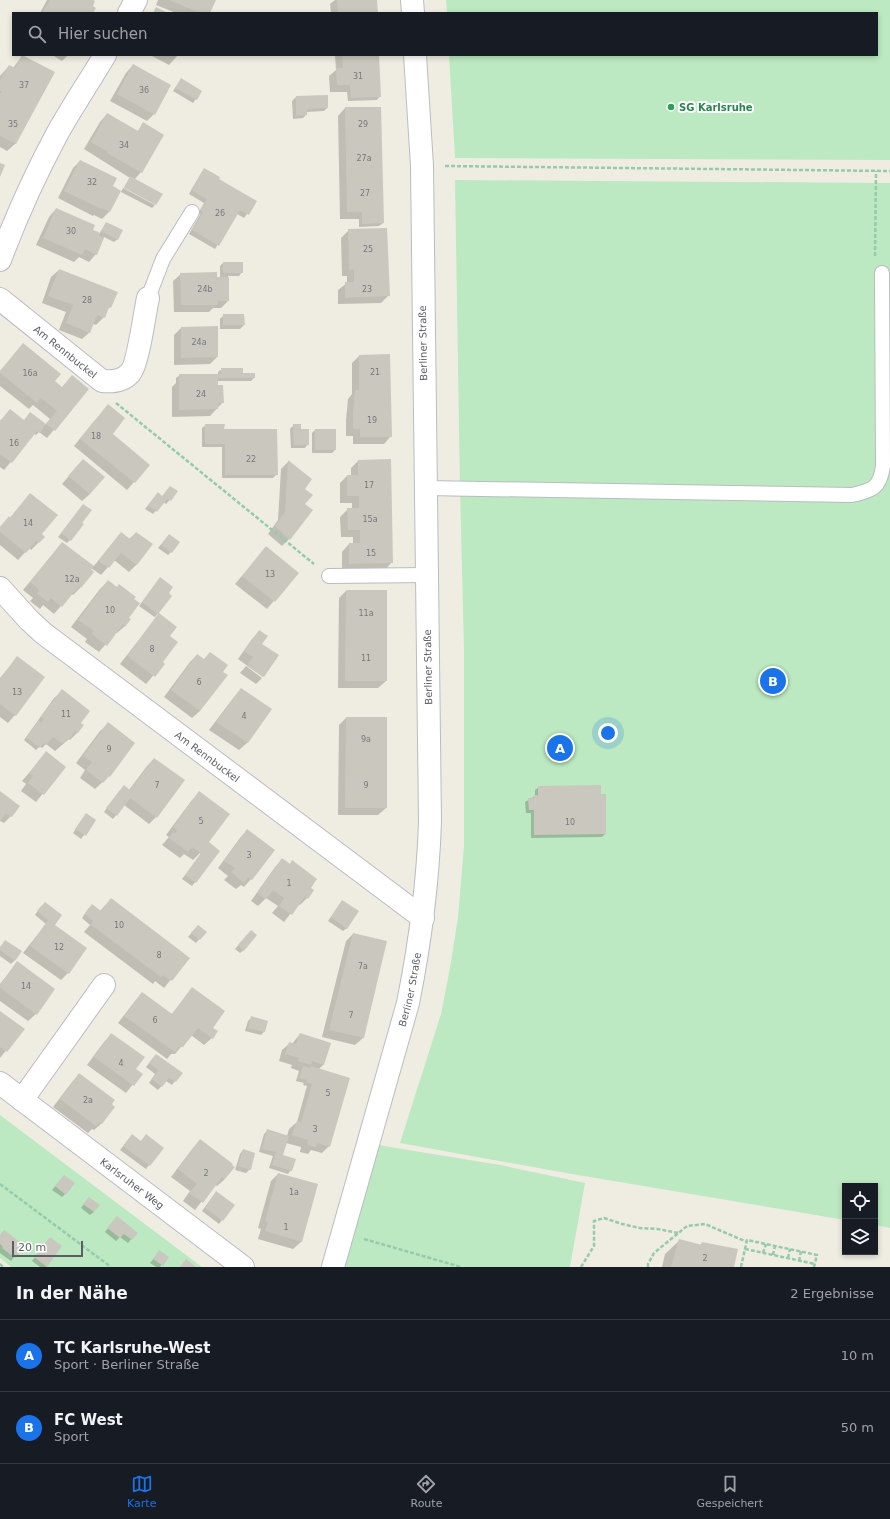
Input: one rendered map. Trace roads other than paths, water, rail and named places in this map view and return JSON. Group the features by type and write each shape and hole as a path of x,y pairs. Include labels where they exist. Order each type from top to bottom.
{"street":[{"path":"130,12 136,0"},
{"path":"412,0 413,12"},
{"path":"0,260 31,184 58,133 104,56"},
{"name":"Berliner Straße","path":"333,1267 408,1003 423,918 429,856 430,822 422,166 415,56"},
{"name":"Am Rennbuckel","path":"0,299 102,381 111,382 120,380 131,372 136,361 148,298"},
{"name":"Am Rennbuckel","path":"0,588 43,633 423,918"},
{"path":"22,1100 104,985"},
{"name":"Karlsruher Weg","path":"0,1083 243,1267"}],"lane":[{"path":"148,298 163,259 192,212"},
{"path":"425,488 852,495 868,491 878,485 882,476 883,466 882,273"},
{"path":"329,576 427,575"}],"place":[{"name":"SG Karlsruhe","path":"671,107"},
{"name":"FC West","path":"773,681"},
{"name":"TC Karlsruhe-West","path":"560,748"}]}
